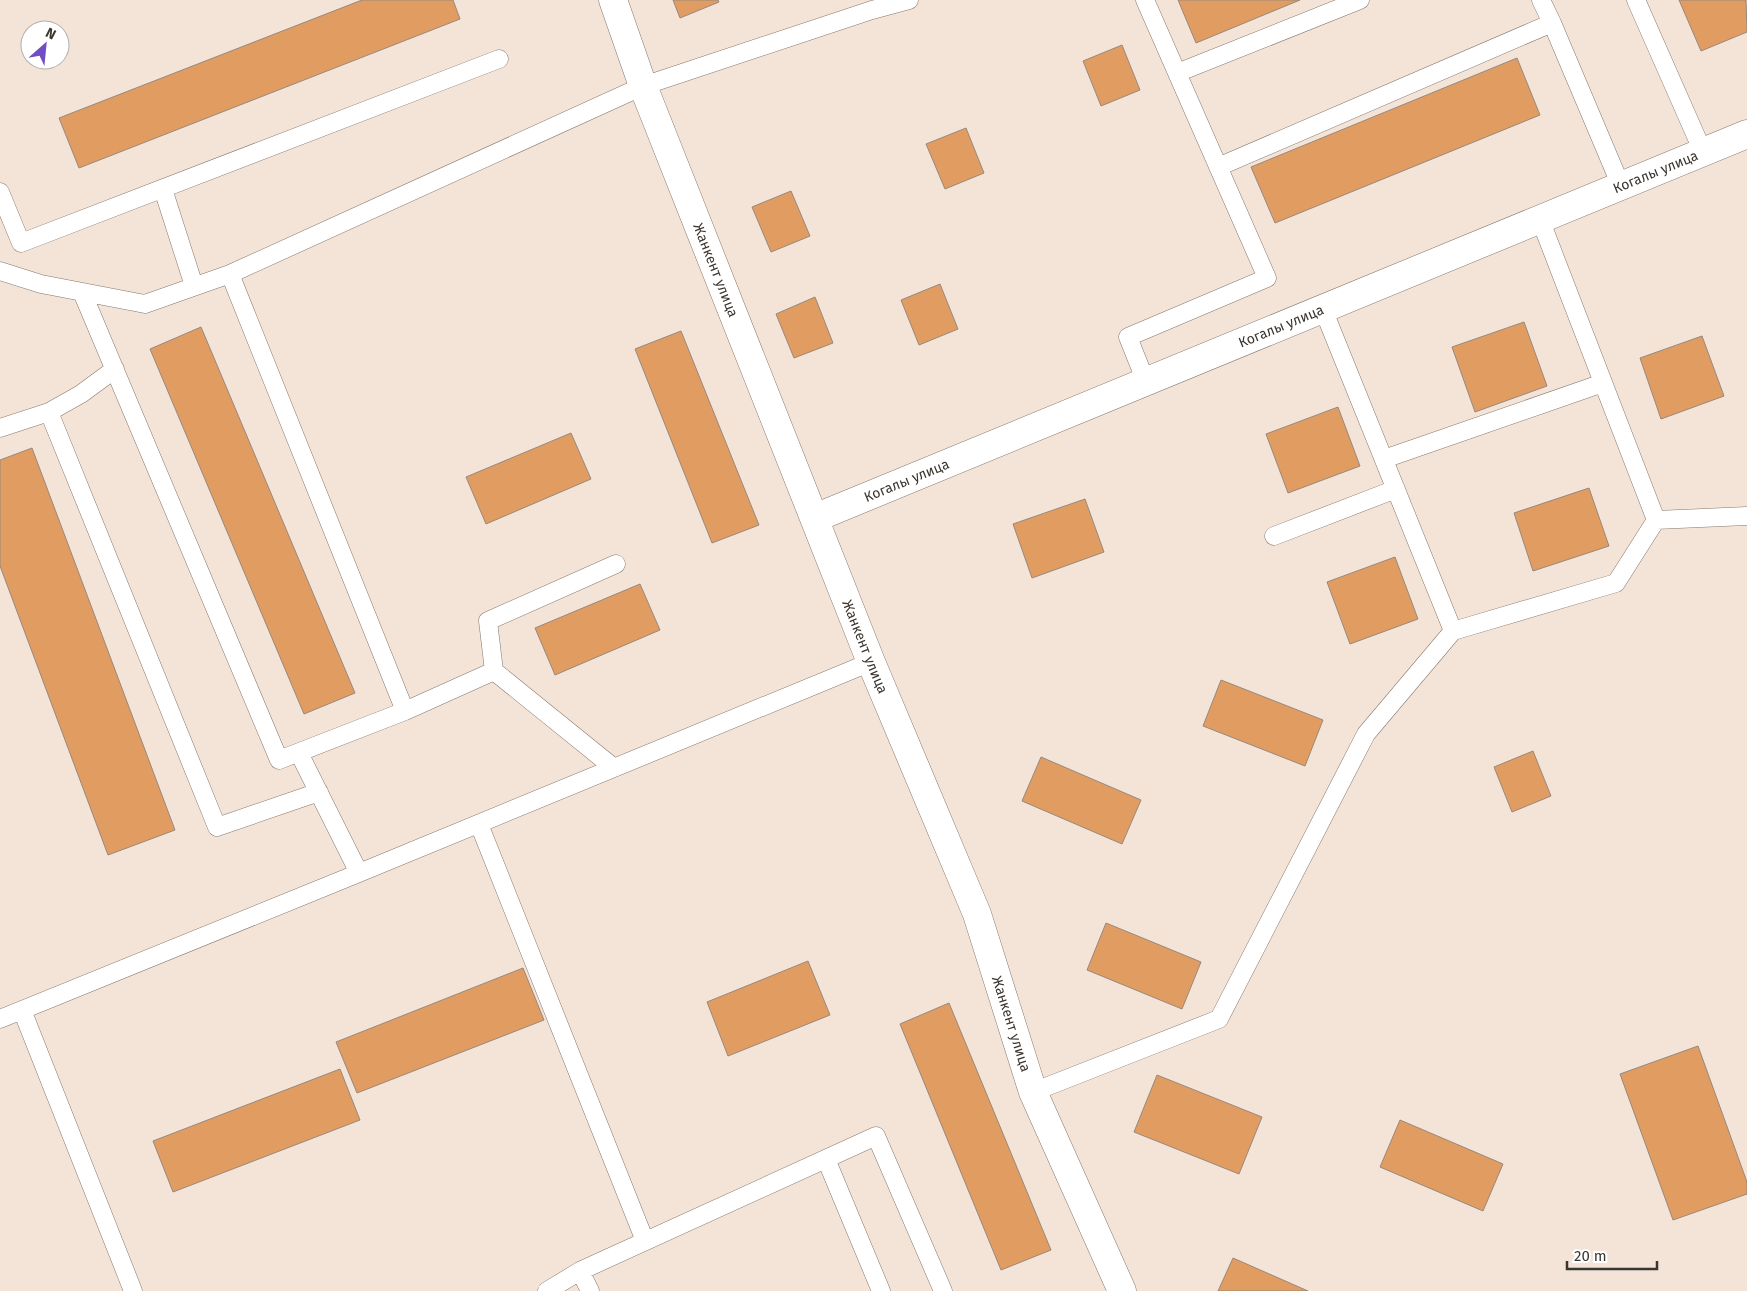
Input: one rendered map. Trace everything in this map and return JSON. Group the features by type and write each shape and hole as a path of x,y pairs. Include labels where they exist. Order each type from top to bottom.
{"street":[{"name":"Жанкент улица","path":"614,0 643,86 871,662 977,914 1033,1092 1122,1291"},
{"name":"Когалы улица","path":"815,518 1747,134"}],"lane":[{"path":"0,271 41,284 145,304 230,274 643,86 872,10 909,0"},
{"path":"1146,0 1267,278 1128,337 1146,382"},
{"path":"1177,73 1360,0"},
{"path":"1541,0 1621,186"},
{"path":"1636,0 1704,152"},
{"path":"1218,168 1552,23"},
{"path":"0,192 21,243 499,59"},
{"path":"163,189 194,286"},
{"path":"1540,219 1656,520"},
{"path":"230,274 405,711"},
{"path":"82,292 279,760 405,711 494,671"},
{"path":"1323,309 1453,631"},
{"path":"0,428 49,412 81,394 115,369"},
{"path":"1384,459 1603,383"},
{"path":"49,412 217,827 319,792"},
{"path":"1274,536 1396,489"},
{"path":"1656,520 1747,516"},
{"path":"1033,1092 1219,1019 1366,734 1453,631 1616,583 1656,520"},
{"path":"614,768 494,671 488,621 616,564"},
{"path":"0,1019 871,662"},
{"path":"299,752 359,873"},
{"path":"479,824 645,1241"},
{"path":"22,1010 133,1291"},
{"path":"547,1291 580,1271 876,1136 943,1291"},
{"path":"826,1159 881,1291"},
{"path":"580,1271 590,1291"}],"building":[{"path":"362,0 453,0 460,19 79,168 59,118"},
{"path":"673,0 718,0 719,2 680,18"},
{"path":"1178,0 1300,0 1196,43"},
{"path":"1679,0 1746,0 1747,32 1701,51"},
{"path":"1122,45 1140,90 1101,106 1083,61"},
{"path":"1517,58 1540,115 1275,223 1251,167"},
{"path":"966,128 984,173 945,189 926,144"},
{"path":"791,191 810,236 771,252 752,207"},
{"path":"940,284 958,329 919,345 901,300"},
{"path":"815,297 833,343 794,358 776,314"},
{"path":"1524,322 1547,386 1475,412 1452,347"},
{"path":"201,327 355,693 304,714 150,349"},
{"path":"681,331 759,525 712,543 635,349"},
{"path":"1702,336 1724,396 1661,419 1640,358"},
{"path":"1338,407 1360,466 1288,493 1266,434"},
{"path":"571,433 591,479 486,524 466,477"},
{"path":"32,448 175,830 108,855 0,566 0,460"},
{"path":"1589,488 1609,546 1533,571 1514,513"},
{"path":"1085,499 1104,552 1032,578 1013,524"},
{"path":"1395,557 1418,619 1350,644 1327,582"},
{"path":"640,584 660,630 555,675 535,628"},
{"path":"1221,680 1323,720 1305,766 1203,726"},
{"path":"1533,751 1551,796 1512,812 1494,767"},
{"path":"1041,757 1141,800 1122,844 1022,801"},
{"path":"1106,923 1201,962 1182,1009 1087,970"},
{"path":"808,961 830,1015 728,1056 707,1002"},
{"path":"523,968 544,1020 357,1093 336,1042"},
{"path":"949,1003 1051,1250 1001,1270 900,1024"},
{"path":"1698,1046 1747,1182 1747,1194 1673,1220 1620,1074"},
{"path":"340,1069 360,1120 173,1192 153,1141"},
{"path":"1157,1075 1262,1117 1239,1174 1134,1132"},
{"path":"1400,1120 1503,1164 1483,1211 1380,1167"},
{"path":"1233,1258 1308,1291 1218,1291"}]}
